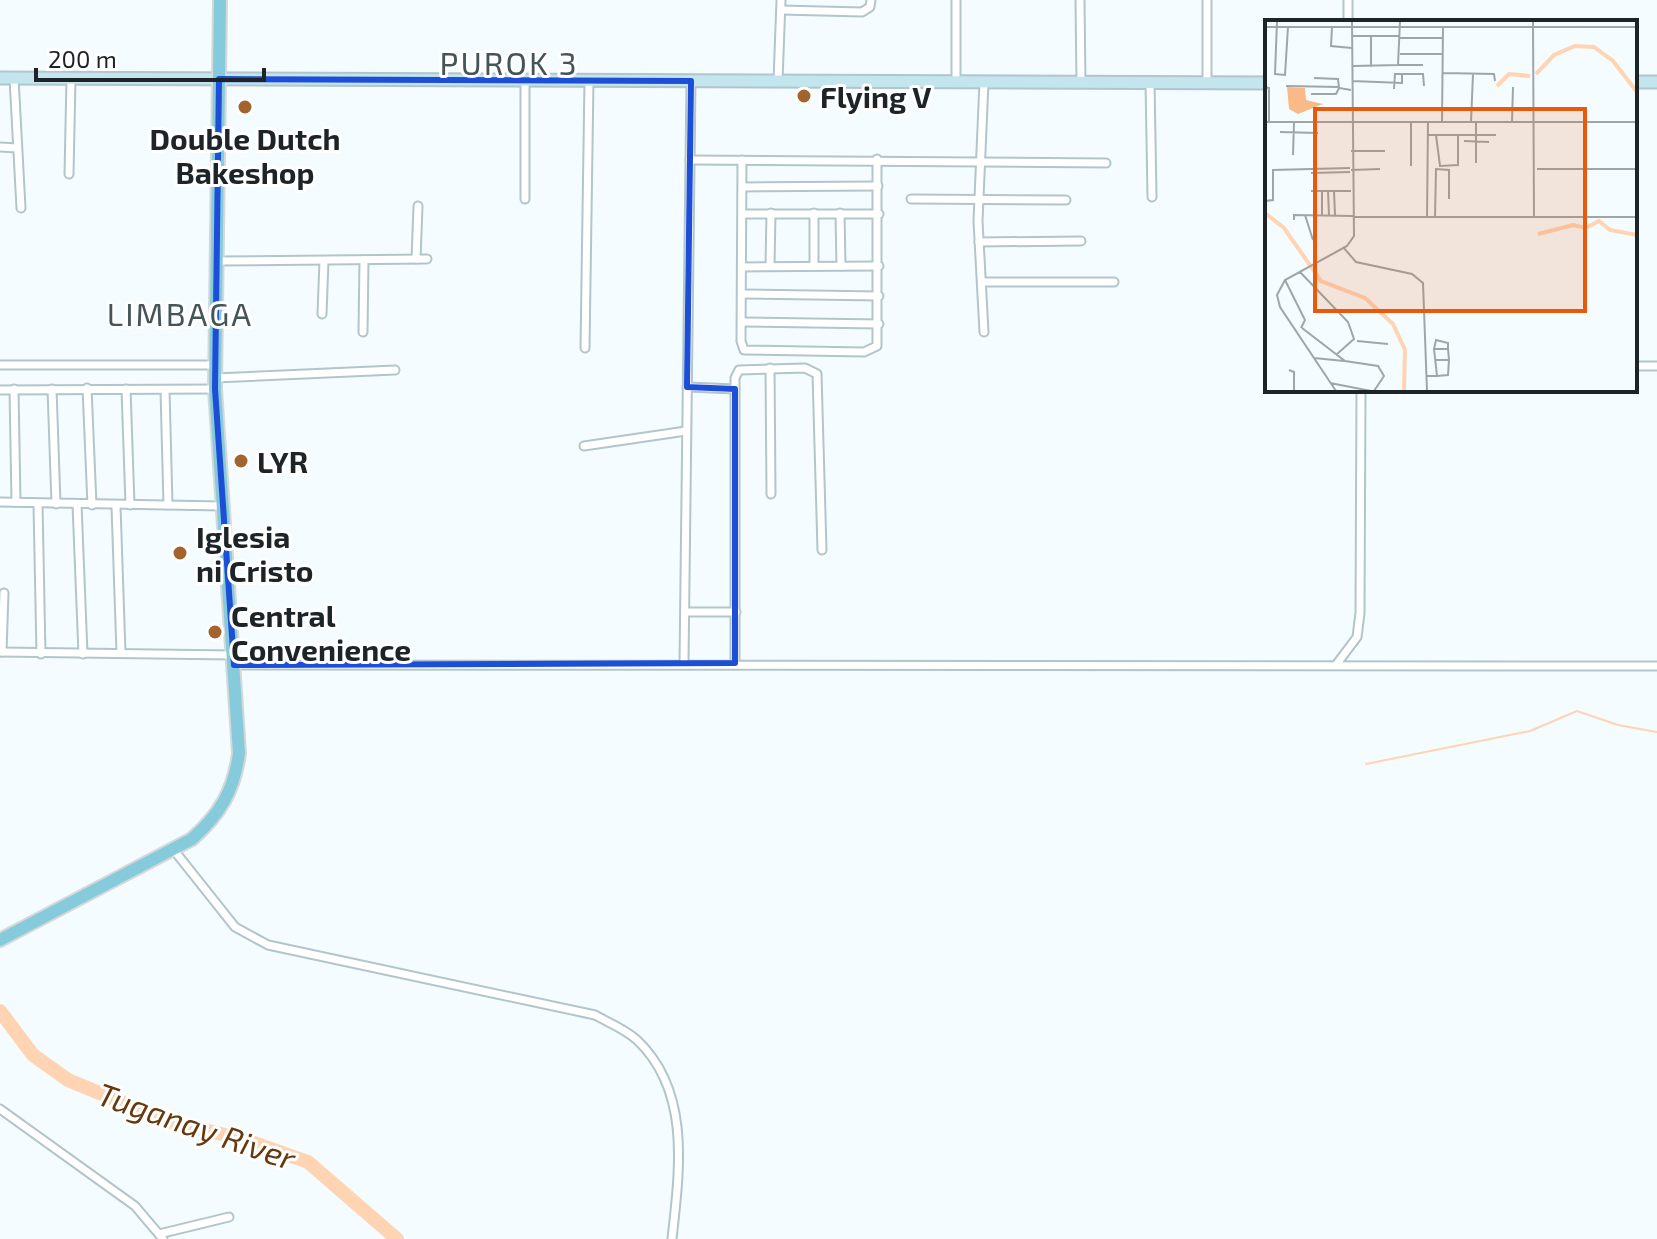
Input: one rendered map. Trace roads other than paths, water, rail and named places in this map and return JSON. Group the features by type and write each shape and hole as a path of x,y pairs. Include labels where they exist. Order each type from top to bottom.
{"main road":[{"path":"0,940 173,849 212,821 235,780 239,753 215,377 220,0"},
{"path":"0,78 1265,83"}],"street":[{"path":"778,81 781,0"},
{"path":"781,10 862,12 870,7 871,0"},
{"path":"956,0 956,82"},
{"path":"1080,0 1081,82"},
{"path":"1207,0 1207,83"},
{"path":"14,78 21,208"},
{"path":"69,174 71,79"},
{"path":"525,80 525,199"},
{"path":"585,348 589,80"},
{"path":"684,663 691,81"},
{"path":"984,82 979,200 984,332"},
{"path":"1150,82 1152,197"},
{"path":"0,147 17,148"},
{"path":"742,160 744,350 763,353 870,351 877,346 877,159"},
{"path":"690,160 1106,163"},
{"path":"743,187 878,186"},
{"path":"911,199 1066,200"},
{"path":"416,259 418,206"},
{"path":"770,266 771,213"},
{"path":"814,213 814,266"},
{"path":"840,213 841,266"},
{"path":"743,214 879,214"},
{"path":"979,242 1081,241"},
{"path":"217,261 427,259"},
{"path":"363,332 364,260"},
{"path":"322,314 324,261"},
{"path":"742,267 879,266"},
{"path":"983,282 1114,282"},
{"path":"742,294 879,296"},
{"path":"742,322 879,324"},
{"path":"0,365 215,377 395,370"},
{"path":"770,368 771,494"},
{"path":"735,663 735,389 739,370 805,368 817,374 822,550"},
{"path":"0,390 165,390 215,377"},
{"path":"687,387 735,389"},
{"path":"87,388 92,505"},
{"path":"14,389 16,502"},
{"path":"52,389 56,504"},
{"path":"126,389 130,505"},
{"path":"165,390 168,505"},
{"path":"1336,665 1357,637 1360,613 1361,392"},
{"path":"584,446 686,431"},
{"path":"0,502 222,506"},
{"path":"38,504 41,654"},
{"path":"77,504 83,654"},
{"path":"116,506 121,653"},
{"path":"4,593 1,652 41,654 121,653 233,660 1657,666"},
{"path":"687,612 736,612"},
{"path":"173,849 235,927 268,945 595,1015 628,1033 658,1068 675,1108 680,1141 672,1239"},
{"path":"0,1109 135,1206 161,1236 229,1217"}],"waterway":[{"path":"1366,764 1530,731 1577,711 1618,725 1657,732"},
{"name":"Tuganay River","path":"0,1011 33,1055 68,1080 167,1121 246,1140 308,1162 397,1239"}],"place":[{"name":"Flying V","path":"804,96"},
{"name":"Double Dutch Bakeshop","path":"245,107"},
{"name":"LYR","path":"241,461"},
{"name":"Iglesia ni Cristo","path":"180,553"},
{"name":"Central Convenience","path":"215,632"}],"district":[{"name":"PUROK 3","path":"509,62"},
{"name":"LIMBAGA","path":"180,313"}]}
